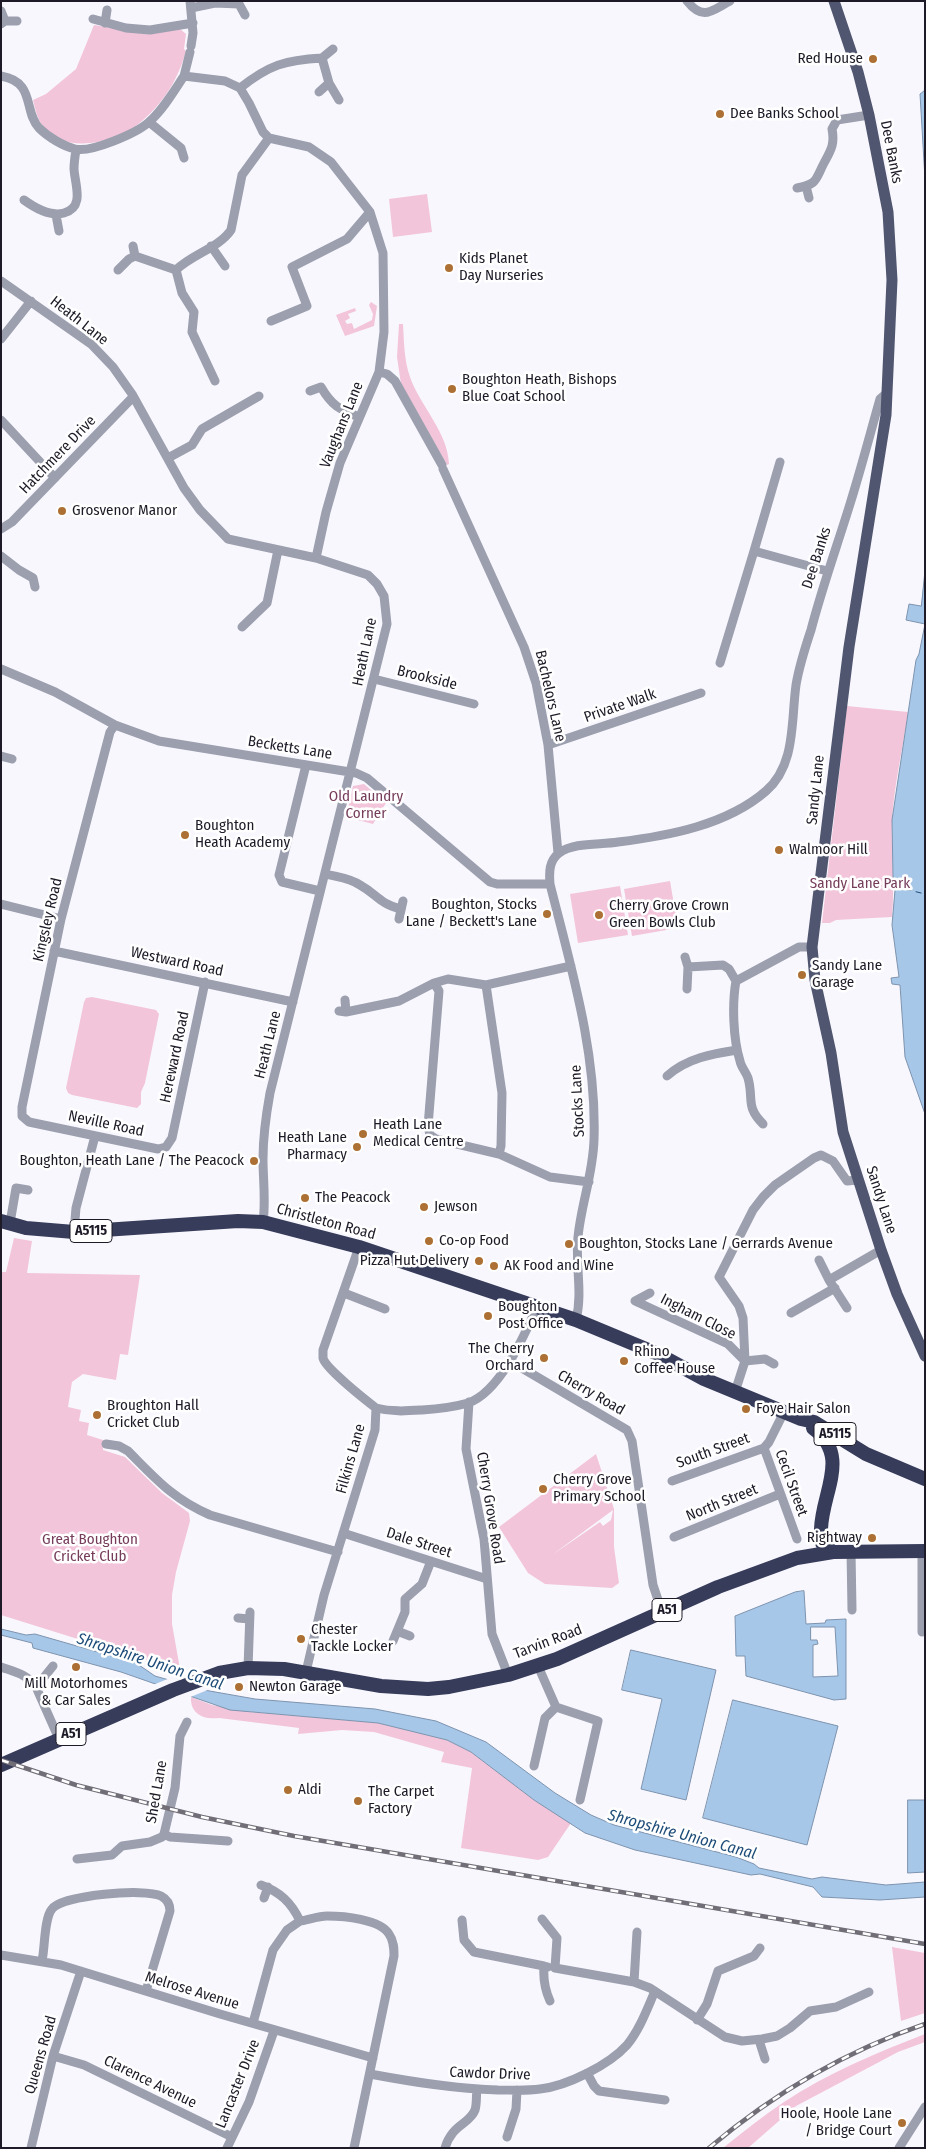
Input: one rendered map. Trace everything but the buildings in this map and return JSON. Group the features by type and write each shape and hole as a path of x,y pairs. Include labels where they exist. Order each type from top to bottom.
{"highway":[{"name":"Christleton Road","path":"74,1232 238,1221 263,1222 359,1247 576,1320 658,1354 704,1379 822,1426 866,1454 925,1479"},
{"name":"A5115","path":"6,1222 26,1228 74,1232"},
{"name":"A5115","path":"801,1419 823,1436 830,1446 833,1468"},
{"path":"797,1558 812,1547 821,1525 833,1468 841,1455 848,1452 866,1454"},
{"path":"821,1525 821,1538 824,1545 833,1552"},
{"name":"Tarvin Road","path":"59,1739 189,1683 212,1675 248,1668 284,1669 381,1686 428,1689 466,1684 508,1675 538,1666 718,1587 797,1558 833,1552 923,1551"},
{"name":"A51","path":"1,1765 59,1739"}],"main road":[{"name":"Dee Banks","path":"834,1 853,55 869,115 888,212 892,253 887,393"},
{"name":"Sandy Lane","path":"887,393 879,465 844,685 812,947 815,980 831,1053 843,1132 897,1294 925,1356"}],"street":[{"path":"687,1 695,11 703,13 730,1"},
{"path":"1,76 21,86 27,96 37,126 52,138 76,150 116,140 149,122 184,76 190,48 191,4 241,2 245,14"},
{"path":"105,23 107,10"},
{"path":"1,11 3,23 17,21"},
{"path":"94,19 126,28 150,30 192,23"},
{"path":"240,88 259,73 281,64 291,60 322,58 333,50"},
{"path":"322,58 329,83 339,100"},
{"path":"184,76 225,81 240,88 263,132 269,138 309,147 320,153 331,162 370,212 347,239 288,268 307,306 271,321"},
{"path":"319,92 329,83"},
{"name":"Dee Banks","path":"806,186 820,176 833,148 832,129 837,120 869,115"},
{"path":"149,122 182,148 184,158"},
{"path":"176,270 185,261 226,236 231,230 242,175 269,138"},
{"path":"182,148 187,140"},
{"path":"24,200 35,207 56,215 70,211 76,204 78,190 74,170 76,150"},
{"path":"797,188 806,186 810,198"},
{"name":"Vaughans Lane","path":"316,558 326,512 340,463 379,372 384,332 383,253 370,212"},
{"path":"56,215 59,231"},
{"path":"133,246 135,256"},
{"path":"211,246 225,266"},
{"path":"118,270 135,256 176,270"},
{"path":"176,270 182,293 194,312 192,332 215,381"},
{"name":"Heath Lane","path":"1,281 91,344 113,367 133,397 184,488 200,510 228,539 316,558 368,575 377,584 384,596 387,624 270,1093 264,1125 265,1211 263,1222"},
{"path":"1,339 31,301"},
{"name":"Bachelors Lane","path":"379,372 387,374 395,381 443,467 524,647 536,683 548,745 558,853 553,859 549,871 550,884"},
{"path":"310,391 320,382 330,401 335,406 359,416"},
{"name":"Dee Banks","path":"558,853 573,847 651,837 704,824 735,812 767,791 783,770 787,758 798,676 827,571 850,504 880,399 887,393"},
{"path":"168,458 192,445 202,429 259,396"},
{"name":"Hatchmere Drive","path":"1,529 12,522 133,397"},
{"path":"1,420 55,478"},
{"path":"720,664 780,462"},
{"path":"242,627 267,602 278,550"},
{"path":"754,551 827,571"},
{"path":"1,556 19,570 35,574 36,587"},
{"name":"Becketts Lane","path":"1,669 55,692 115,725 176,745 350,770 367,778 490,882 497,884 550,884"},
{"name":"Brookside","path":"374,679 474,704"},
{"name":"Private Walk","path":"548,745 701,693"},
{"name":"Kingsley Road","path":"30,1122 22,1116 22,1107 54,951 110,732 115,725"},
{"path":"1,756 12,759"},
{"path":"306,765 279,875 282,882 320,891"},
{"path":"326,874 354,881 384,904 401,910"},
{"name":"Stocks Lane","path":"550,884 585,1024 592,1082 594,1138 589,1182 579,1226 580,1298 576,1320"},
{"path":"1,904 61,919"},
{"path":"736,980 799,947 812,947"},
{"name":"Westward Road","path":"54,951 293,1002"},
{"path":"685,956 688,966 687,988"},
{"path":"688,966 723,965 729,969 736,980 733,996 737,1050 740,1063 748,1078 753,1114 763,1124"},
{"path":"345,1000 342,1011 399,1001 434,983 448,979 486,984 571,966"},
{"name":"Hereward Road","path":"172,1138 205,982"},
{"path":"434,983 438,991 428,1126 430,1135 436,1139 499,1154 550,1177 589,1182"},
{"path":"486,984 502,1093 501,1146 499,1154"},
{"path":"668,1076 673,1065 700,1056 737,1050"},
{"name":"Neville Road","path":"30,1122 158,1149 166,1147 172,1138"},
{"path":"74,1232 76,1208 95,1136"},
{"path":"735,1392 746,1361 744,1318 739,1306 719,1277 753,1210 775,1185 814,1158 822,1155 833,1161 847,1181 858,1180"},
{"path":"6,1222 16,1188 28,1190"},
{"name":"Filkins Lane","path":"306,1672 318,1617 375,1430 376,1408 340,1378 322,1358 323,1350 359,1247"},
{"path":"829,1280 881,1250"},
{"path":"819,1260 847,1308"},
{"path":"791,1313 834,1288"},
{"path":"344,1293 385,1309"},
{"name":"Ingham Close","path":"650,1293 635,1301 728,1344 746,1361"},
{"path":"376,1408 390,1411 436,1409 470,1402 496,1381 510,1361 537,1307"},
{"path":"746,1361 765,1359 774,1364"},
{"name":"Cherry Road","path":"510,1361 627,1430 632,1441 653,1585 662,1612"},
{"name":"Cherry Grove Road","path":"470,1402 466,1449 482,1527 492,1634 508,1675"},
{"name":"Cecil Street","path":"784,1412 764,1448 797,1539"},
{"path":"106,1444 119,1446 128,1451 172,1494 194,1508 210,1515 338,1552"},
{"name":"South Street","path":"672,1481 764,1448"},
{"name":"North Street","path":"674,1537 780,1494"},
{"name":"Dale Street","path":"343,1533 487,1579"},
{"path":"852,1551 852,1610"},
{"path":"922,1632 923,1551"},
{"path":"393,1641 405,1612 405,1599 422,1584 431,1561"},
{"path":"238,1618 250,1616 248,1668"},
{"path":"397,1631 410,1636"},
{"path":"36,1687 53,1666"},
{"path":"538,1666 556,1707 598,1721 580,1800"},
{"path":"1,1667 18,1672 30,1679 36,1687 59,1739"},
{"path":"534,1766 545,1718 556,1707"},
{"name":"Shed Lane","path":"187,1722 180,1736 175,1788 165,1830 170,1837 228,1841"},
{"path":"77,1859 112,1855 122,1846 150,1842 162,1837 165,1830"},
{"path":"264,1898 264,1886 276,1891 288,1901 300,1921"},
{"path":"42,1961 49,1914 54,1906 78,1898 118,1894 158,1895 168,1902 170,1911 146,1991"},
{"path":"253,2024 273,1950 287,1930 300,1921 326,1916 369,1921 379,1924 389,1933 393,1943 394,1956 354,2148"},
{"path":"542,1919 557,1938 556,1968"},
{"path":"462,1920 464,1940 474,1952 634,1982 655,1991 725,2037 742,2041 777,2036 810,2011 836,2007 869,1992"},
{"path":"634,1982 637,1932"},
{"path":"697,2020 707,2004 718,1971 754,1956 760,1948"},
{"name":"Melrose Avenue","path":"1,1956 42,1961 81,1971 253,2024 373,2058"},
{"path":"544,1966 544,1987 550,2001"},
{"name":"Queens Road","path":"31,2148 53,2056 81,1971"},
{"name":"Cawdor Drive","path":"370,2074 437,2086 477,2089 541,2089 587,2073 612,2058 627,2044 639,2027 655,1991"},
{"name":"Lancaster Drive","path":"227,2148 249,2102 274,2030"},
{"path":"759,2040 765,2059"},
{"name":"Clarence Avenue","path":"53,2056 84,2065 232,2137"},
{"path":"587,2073 599,2091 665,2100"},
{"path":"446,2148 448,2138 455,2128 467,2120 475,2110 477,2089"},
{"path":"507,2137 516,2109 517,2090"},
{"path":"899,2148 918,2115 925,2107"}],"green space":[{"path":"94,25 146,34 179,28 186,34 184,49 186,51 170,89 157,106 132,129 106,140 92,143 64,141 52,135 42,125 37,116 33,100 46,94 76,69"},
{"path":"427,194 432,232 393,237 389,199"},
{"path":"371,302 377,306 374,326 345,336 336,315 355,308 356,311 348,314 350,318 345,321 347,324 352,323 354,329 372,320 373,314 369,305"},
{"path":"399,324 403,324 405,357 410,377 444,441 449,464 447,465 401,384 397,357"},
{"name":"Sandy Lane Park","path":"847,706 908,712 893,807 892,917 836,920 830,923 822,923"},
{"name":"Old Laundry Corner","path":"364,784 386,803 373,824 346,817 353,786"},
{"name":"Cherry Grove Crown Green Bowls Club","path":"670,881 678,928 632,936 624,889"},
{"name":"Cherry Grove Crown Green Bowls Club","path":"620,886 628,935 578,943 570,894"},
{"path":"92,997 156,1010 159,1014 145,1083 141,1092 141,1104 137,1108 68,1093 66,1088 84,1002 86,998"},
{"name":"Great Boughton Cricket Club","path":"14,1238 32,1241 27,1273 140,1275 128,1355 120,1354 116,1380 83,1374 72,1382 68,1407 81,1410 79,1421 89,1423 87,1435 103,1440 103,1450 125,1457 162,1493 189,1513 190,1521 176,1572 172,1595 172,1624 180,1669 168,1669 161,1665 1,1615 1,1272 6,1272"},
{"path":"596,1454 614,1509 614,1547 619,1583 612,1588 545,1584 528,1573 499,1527","holes":["613,1510 611,1520 603,1526 600,1522 552,1555"]},
{"path":"191,1697 212,1705 250,1712 378,1723 447,1740 471,1752 534,1800 571,1823 548,1857 538,1860 461,1848 472,1768 441,1762 444,1752 374,1732 342,1730 298,1734 299,1728 203,1717 195,1712 191,1703"},
{"path":"892,1947 925,1953 925,2013 901,2021"},
{"path":"925,2034 925,2042 898,2052 796,2106 748,2148 723,2148 776,2107 818,2082 870,2056"}],"water":[{"path":"925,80 925,179 920,94 924,91"},
{"path":"925,571 925,624 906,620 909,604 921,606"},
{"path":"925,624 925,1114 905,1057 900,985 892,984 891,978 899,977 892,925 895,890 892,820 916,660"},
{"path":"804,1591 806,1624 846,1619 846,1699 834,1700 746,1676 745,1656 736,1656 735,1616 795,1592","holes":["811,1627 835,1627 838,1676 813,1677 813,1645 818,1644 817,1640 811,1640"]},
{"path":"1,1629 26,1635 35,1634 136,1663 155,1676 204,1690 255,1699 375,1709 436,1721 486,1742 555,1793 591,1815 614,1825 736,1857 759,1868 812,1879 822,1877 886,1885 925,1882 925,1897 880,1900 822,1897 813,1887 760,1874 751,1875 635,1850 585,1833 534,1800 471,1752 447,1740 378,1723 230,1710 121,1672 33,1648 32,1643 1,1635"},
{"path":"631,1650 716,1670 686,1800 641,1789 662,1699 622,1690"},
{"path":"733,1700 838,1726 807,1845 703,1818"},
{"path":"908,1800 925,1800 925,1872 908,1873"}],"pier":[{"path":"170,1678 210,1689 188,1698 153,1685"}],"ferry route":[{"path":"905,889 925,894"}],"railway":[{"path":"1,1760 76,1785 202,1817 294,1836 925,1944"},
{"path":"709,2148 733,2128 811,2076 867,2047 925,2024"}],"place":[{"name":"Red House","path":"873,59"},
{"name":"Dee Banks School","path":"720,114"},
{"name":"Kids Planet Day Nurseries","path":"449,268"},
{"name":"Boughton Heath, Bishops Blue Coat School","path":"452,389"},
{"name":"Grosvenor Manor","path":"62,511"},
{"name":"Boughton Heath Academy","path":"185,835"},
{"name":"Walmoor Hill","path":"779,850"},
{"name":"Boughton, Stocks Lane / Beckett's Lane","path":"547,914"},
{"name":"Cherry Grove Crown Green Bowls Club","path":"599,915"},
{"name":"Sandy Lane Garage","path":"802,975"},
{"name":"Heath Lane Medical Centre","path":"363,1134"},
{"name":"Heath Lane Pharmacy","path":"357,1147"},
{"name":"Boughton, Heath Lane / The Peacock","path":"254,1161"},
{"name":"The Peacock","path":"305,1198"},
{"name":"Jewson","path":"424,1207"},
{"name":"Co-op Food","path":"429,1241"},
{"name":"Boughton, Stocks Lane / Gerrards Avenue","path":"569,1244"},
{"name":"Pizza Hut Delivery","path":"479,1261"},
{"name":"AK Food and Wine","path":"494,1266"},
{"name":"Boughton Post Office","path":"488,1316"},
{"name":"The Cherry Orchard","path":"544,1358"},
{"name":"Rhino Coffee House","path":"624,1361"},
{"name":"Foye Hair Salon","path":"746,1409"},
{"name":"Broughton Hall Cricket Club","path":"97,1415"},
{"name":"Cherry Grove Primary School","path":"543,1489"},
{"name":"Rightway","path":"872,1538"},
{"name":"Chester Tackle Locker","path":"301,1639"},
{"name":"Mill Motorhomes & Car Sales","path":"76,1667"},
{"name":"Newton Garage","path":"239,1687"},
{"name":"Aldi","path":"288,1790"},
{"name":"The Carpet Factory","path":"358,1801"},
{"name":"Hoole, Hoole Lane / Bridge Court","path":"902,2123"}],"water label":[{"name":"Shropshire Union Canal","path":"150,1662"},
{"name":"Shropshire Union Canal","path":"682,1835"}]}
